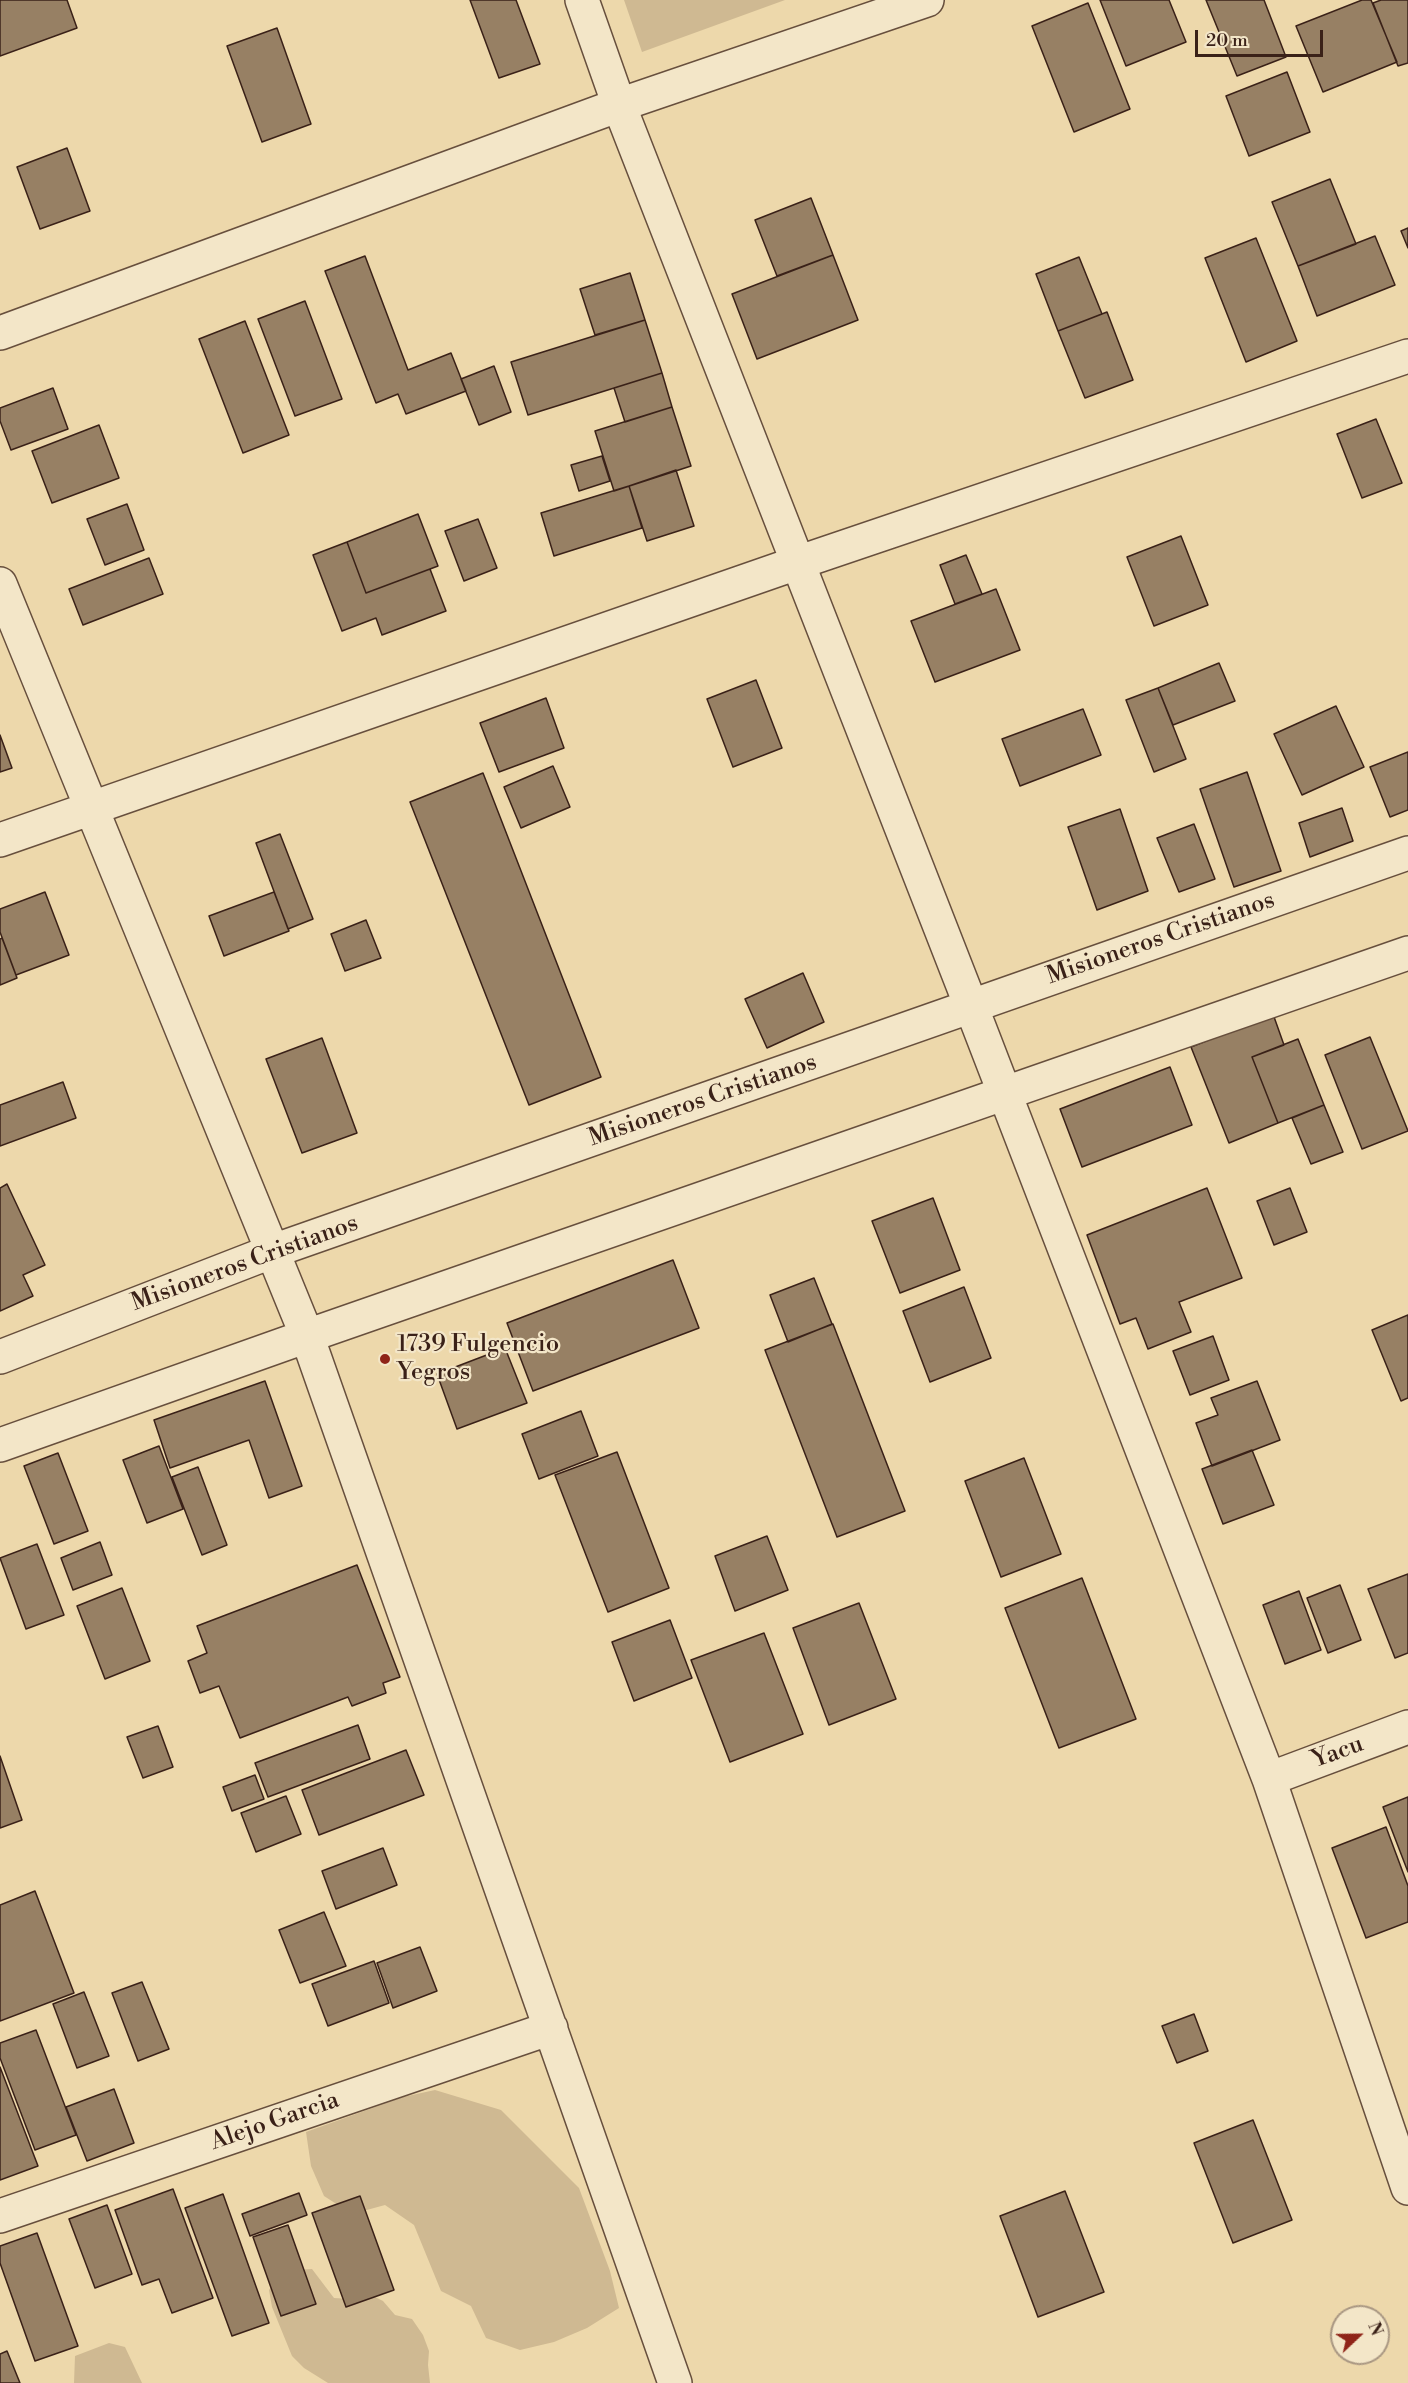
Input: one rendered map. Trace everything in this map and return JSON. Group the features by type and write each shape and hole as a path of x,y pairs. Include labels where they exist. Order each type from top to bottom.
{"street":[{"path":"582,0 619,105 971,1006 1269,1779 1408,2188"},
{"path":"0,333 619,105 927,0"},
{"path":"0,840 797,563 1408,356"},
{"path":"0,584 307,1336 675,2383"},
{"name":"Misioneros Cristianos","path":"0,1357 273,1251 1408,852"},
{"path":"0,1445 1408,953"},
{"name":"Yacu","path":"1269,1779 1408,1727"},
{"name":"Alejo Garcia","path":"0,2216 550,2028"}],"shaded area":[{"path":"624,0 785,0 642,52"},
{"path":"435,2090 501,2110 579,2188 610,2271 619,2308 587,2328 554,2342 520,2350 486,2338 471,2306 441,2291 414,2225 385,2205 352,2214 324,2196 311,2166 306,2132 403,2097"},
{"path":"312,2269 334,2298 351,2299 367,2293 383,2301 395,2315 412,2319 423,2335 429,2351 430,2383 328,2383 304,2368 292,2356 272,2307 269,2290 280,2276 295,2270"},
{"path":"109,2343 125,2347 142,2383 74,2383 75,2356"}],"building":[{"path":"0,0 67,0 77,28 0,56"},
{"path":"470,0 516,0 540,64 499,78"},
{"path":"1100,0 1169,0 1186,42 1126,66"},
{"path":"1206,0 1264,0 1286,57 1237,76"},
{"path":"1362,0 1371,0 1397,62 1323,92 1296,26"},
{"path":"1381,0 1408,0 1408,63 1398,66 1373,3"},
{"path":"1088,3 1130,109 1074,132 1032,26"},
{"path":"277,28 311,124 262,142 227,46"},
{"path":"1287,72 1310,132 1249,156 1226,96"},
{"path":"67,148 90,211 40,229 17,167"},
{"path":"1330,179 1356,244 1298,266 1272,202"},
{"path":"811,198 833,255 777,276 755,220"},
{"path":"1408,228 1408,248 1401,231"},
{"path":"1375,236 1395,285 1317,316 1298,266"},
{"path":"1256,238 1297,341 1246,362 1205,258"},
{"path":"833,255 858,320 757,359 732,294"},
{"path":"365,256 408,370 451,353 466,391 406,414 398,394 376,403 325,271"},
{"path":"1079,257 1102,314 1058,331 1036,274"},
{"path":"630,273 645,320 595,335 580,289"},
{"path":"305,301 342,399 295,416 258,319"},
{"path":"1107,312 1133,380 1085,398 1058,331"},
{"path":"645,320 662,373 528,415 511,362"},
{"path":"245,321 289,435 243,453 199,339"},
{"path":"494,366 511,412 479,425 461,379"},
{"path":"662,373 672,407 625,422 614,388"},
{"path":"53,388 68,429 11,450 0,421 0,408"},
{"path":"672,407 691,466 614,491 595,431"},
{"path":"1376,419 1402,483 1362,498 1337,434"},
{"path":"99,425 119,478 52,503 32,451"},
{"path":"602,456 610,481 579,491 571,465"},
{"path":"676,470 694,526 647,541 629,486"},
{"path":"629,486 642,528 554,556 541,513"},
{"path":"127,504 144,550 105,565 87,519"},
{"path":"418,514 438,566 366,593 347,542"},
{"path":"478,519 497,568 464,581 445,531"},
{"path":"1181,536 1208,605 1154,626 1127,557"},
{"path":"347,542 366,593 430,569 446,611 382,635 376,618 342,631 313,555"},
{"path":"966,555 982,594 955,604 940,565"},
{"path":"149,558 163,594 83,625 69,589"},
{"path":"996,589 1020,650 935,682 911,621"},
{"path":"1219,663 1235,701 1173,725 1158,688"},
{"path":"756,680 782,748 733,767 707,699"},
{"path":"1158,688 1186,759 1154,772 1126,700"},
{"path":"546,698 564,748 499,772 480,723"},
{"path":"1336,706 1364,767 1302,795 1274,734"},
{"path":"1083,709 1101,755 1020,786 1002,739"},
{"path":"0,735 12,768 0,772"},
{"path":"1408,752 1408,810 1390,817 1370,767"},
{"path":"553,766 570,807 521,828 504,787"},
{"path":"1247,772 1281,871 1234,887 1200,789"},
{"path":"483,773 601,1077 529,1105 410,802"},
{"path":"1342,808 1353,841 1310,857 1299,823"},
{"path":"1120,809 1148,891 1097,910 1068,827"},
{"path":"1194,824 1215,879 1179,892 1157,838"},
{"path":"280,834 313,919 288,929 256,843"},
{"path":"45,892 69,955 16,975 0,932 0,909"},
{"path":"274,892 289,931 224,956 209,916"},
{"path":"366,920 381,958 345,971 331,934"},
{"path":"2,938 17,978 0,985 0,939"},
{"path":"803,973 824,1022 767,1048 745,999"},
{"path":"1273,1014 1284,1045 1252,1057 1278,1123 1229,1143 1191,1047"},
{"path":"1370,1037 1408,1131 1362,1149 1325,1055"},
{"path":"322,1038 357,1133 302,1153 266,1059"},
{"path":"1298,1039 1324,1105 1278,1123 1252,1057"},
{"path":"1170,1067 1192,1125 1082,1167 1060,1109"},
{"path":"63,1082 76,1118 0,1146 0,1105"},
{"path":"1324,1105 1343,1152 1311,1164 1292,1118"},
{"path":"7,1184 45,1265 23,1275 33,1296 0,1311 0,1188"},
{"path":"1207,1188 1242,1278 1179,1302 1191,1332 1148,1349 1136,1318 1120,1324 1087,1235"},
{"path":"1290,1188 1307,1232 1274,1245 1257,1201"},
{"path":"933,1198 960,1270 900,1293 872,1221"},
{"path":"673,1260 699,1328 533,1391 507,1323"},
{"path":"814,1278 832,1324 788,1342 770,1295"},
{"path":"964,1287 991,1358 930,1382 903,1311"},
{"path":"1408,1315 1408,1398 1401,1401 1372,1330"},
{"path":"833,1324 905,1511 837,1537 765,1350"},
{"path":"1213,1336 1229,1380 1190,1395 1173,1351"},
{"path":"505,1348 527,1403 457,1429 437,1374"},
{"path":"265,1381 302,1486 269,1498 249,1440 170,1468 154,1420"},
{"path":"1257,1381 1280,1440 1212,1466 1196,1423 1218,1415 1211,1398"},
{"path":"581,1411 598,1456 539,1479 522,1434"},
{"path":"159,1446 183,1509 147,1523 123,1460"},
{"path":"1252,1450 1274,1505 1223,1524 1202,1469"},
{"path":"617,1452 669,1588 608,1612 555,1475"},
{"path":"58,1453 88,1531 54,1544 24,1466"},
{"path":"1024,1458 1061,1554 1001,1577 965,1481"},
{"path":"198,1467 227,1545 202,1555 172,1477"},
{"path":"767,1536 788,1590 735,1611 715,1556"},
{"path":"100,1542 112,1575 73,1590 61,1558"},
{"path":"37,1544 64,1615 26,1629 0,1558"},
{"path":"357,1565 400,1677 383,1683 386,1693 352,1706 348,1697 240,1738 219,1686 200,1693 188,1661 207,1653 197,1626"},
{"path":"1408,1574 1408,1653 1395,1658 1368,1589"},
{"path":"1082,1578 1136,1719 1059,1748 1005,1608"},
{"path":"1340,1585 1361,1640 1328,1653 1307,1598"},
{"path":"122,1588 150,1661 105,1679 77,1606"},
{"path":"1299,1591 1321,1650 1285,1664 1263,1605"},
{"path":"859,1603 896,1699 829,1725 793,1628"},
{"path":"670,1620 692,1678 634,1701 612,1642"},
{"path":"764,1633 803,1734 730,1762 691,1660"},
{"path":"358,1725 370,1759 268,1797 255,1763"},
{"path":"158,1726 173,1767 143,1778 127,1737"},
{"path":"406,1750 424,1795 319,1835 302,1790"},
{"path":"0,1756 22,1820 0,1828"},
{"path":"255,1775 264,1799 232,1811 223,1787"},
{"path":"286,1796 301,1834 256,1852 241,1813"},
{"path":"1408,1797 1408,1872 1383,1807"},
{"path":"1386,1827 1408,1886 1408,1922 1366,1938 1332,1848"},
{"path":"383,1848 397,1885 336,1909 322,1871"},
{"path":"35,1891 74,1993 0,2021 0,1905"},
{"path":"324,1912 346,1966 300,1983 279,1930"},
{"path":"420,1947 437,1991 393,2008 377,1963"},
{"path":"374,1961 389,2003 328,2026 312,1984"},
{"path":"142,1982 169,2049 138,2061 112,1993"},
{"path":"84,1992 109,2056 77,2068 53,2004"},
{"path":"1194,2014 1208,2051 1177,2063 1162,2026"},
{"path":"36,2030 76,2135 35,2150 0,2058 0,2043"},
{"path":"0,2067 38,2166 0,2180"},
{"path":"114,2089 134,2143 87,2161 66,2107"},
{"path":"1253,2120 1292,2220 1233,2243 1194,2143"},
{"path":"173,2189 213,2298 172,2313 159,2279 142,2285 115,2210"},
{"path":"1065,2191 1104,2292 1038,2317 1000,2216"},
{"path":"299,2193 307,2215 250,2236 242,2214"},
{"path":"223,2194 269,2323 232,2336 185,2208"},
{"path":"360,2196 394,2290 346,2307 312,2213"},
{"path":"107,2205 132,2274 95,2288 69,2219"},
{"path":"288,2225 316,2304 281,2316 253,2237"},
{"path":"37,2233 78,2346 35,2361 0,2263 0,2246"},
{"path":"7,2351 20,2383 0,2383 0,2354"}],"place":[{"name":"1739 Fulgencio Yegros","path":"385,1359"}]}
